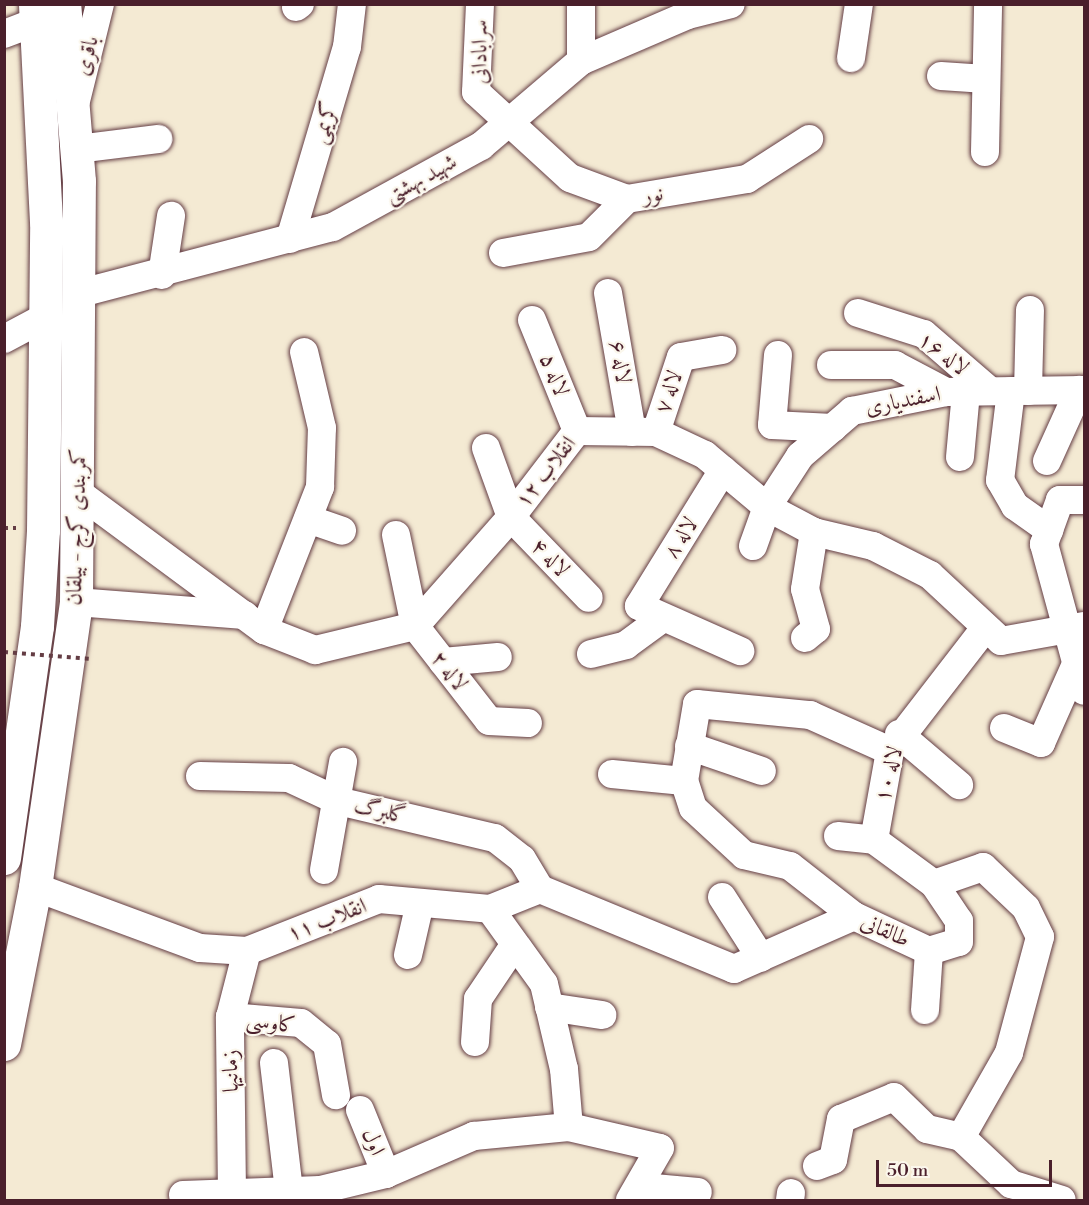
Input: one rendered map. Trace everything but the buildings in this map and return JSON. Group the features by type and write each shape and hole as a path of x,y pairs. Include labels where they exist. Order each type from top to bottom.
{"highway":[{"name":"کمربندی کرج - بیلقان","path":"4,1044 34,887 76,602 81,494 81,293 78,149 64,4"},
{"name":"کمربندی کرج - بیلقان","path":"4,858 16,703 41,586 46,316 36,14"}],"street":[{"name":"باقری","path":"74,108 100,4"},
{"name":"کریمی","path":"290,239 347,47 352,4"},
{"name":"سرابادانی","path":"480,4 476,92 510,122"},
{"path":"581,4 581,61"},
{"name":"شهید بهشتی","path":"81,293 162,275 333,227 482,146 581,61 688,15 731,4"},
{"path":"851,58 859,4"},
{"path":"985,152 988,4"},
{"path":"4,34 36,14"},
{"path":"941,76 986,79"},
{"name":"نور","path":"510,122 570,178 627,199 747,179 809,139"},
{"path":"78,149 158,139"},
{"path":"503,253 589,237 627,199"},
{"path":"162,275 171,216"},
{"name":"لاله ۶","path":"608,293 644,432"},
{"path":"960,457 988,391 1030,310"},
{"name":"لاله ۱۶","path":"858,313 924,334 988,391"},
{"path":"4,339 46,316"},
{"name":"لاله ۵","path":"532,320 577,430"},
{"name":"لاله ۷","path":"644,432 681,357 722,350"},
{"path":"254,622 308,519 320,487 322,428 304,352"},
{"path":"778,355 772,426 833,428"},
{"path":"831,365 895,365 988,391"},
{"path":"1047,461 1082,390"},
{"name":"اسفندیاری","path":"753,546 767,507 800,456 852,411 988,391 1082,390"},
{"path":"988,391 1000,480 1015,506 1049,530"},
{"name":"انقلاب ۱۲","path":"415,626 511,518 577,430 644,432 705,455 767,507 814,532 873,546 930,575 1001,641 1075,628"},
{"path":"486,448 511,518"},
{"name":"لاله ۸","path":"650,613 723,470"},
{"path":"81,494 254,622 315,650 415,626 396,536"},
{"path":"1072,500 1049,530 1044,544 1075,628 1076,663 1084,691"},
{"name":"لاله ۴","path":"511,518 589,598"},
{"path":"308,519 342,531"},
{"path":"805,638 816,629 805,589 814,532"},
{"path":"76,602 254,622"},
{"path":"591,654 626,645 650,613 741,651"},
{"name":"لاله ۲","path":"415,626 489,721 528,723"},
{"name":"لاله ۱۰","path":"874,840 895,742 985,628"},
{"path":"443,662 498,657"},
{"path":"1004,728 1041,743 1076,663"},
{"path":"854,916 790,866 744,855 693,808 684,781 697,704 709,701 810,715 895,742 959,785"},
{"path":"689,746 762,771"},
{"path":"324,870 344,762"},
{"path":"612,774 684,781"},
{"name":"گلبرگ","path":"200,776 289,778 338,801 495,838 522,859 540,889"},
{"path":"838,836 874,840 934,884 983,867 1026,908 1040,937 1009,1053 961,1137"},
{"name":"طالقانی","path":"540,889 734,969 854,916 929,951 959,942 959,921 934,884"},
{"name":"انقلاب ۱۱","path":"34,887 200,948 247,951 379,899 490,909 540,889"},
{"path":"722,897 761,958"},
{"path":"408,955 420,903"},
{"path":"490,909 544,984 564,1069 569,1127"},
{"path":"475,1042 478,999 515,944"},
{"name":"زمانیها","path":"232,1193 230,1017 247,951"},
{"path":"925,1010 929,951"},
{"path":"549,1007 602,1015"},
{"name":"کاوسی","path":"230,1017 301,1023 327,1044 336,1095"},
{"path":"274,1062 289,1191"},
{"path":"817,1166 833,1160 841,1119 894,1096 927,1128 961,1137 1009,1192 1062,1200"},
{"name":"اول","path":"360,1110 371,1185"},
{"path":"183,1195 371,1185 474,1136 569,1127 660,1148 637,1193 698,1192"}],"path":[{"path":"4,652 92,660"}]}
